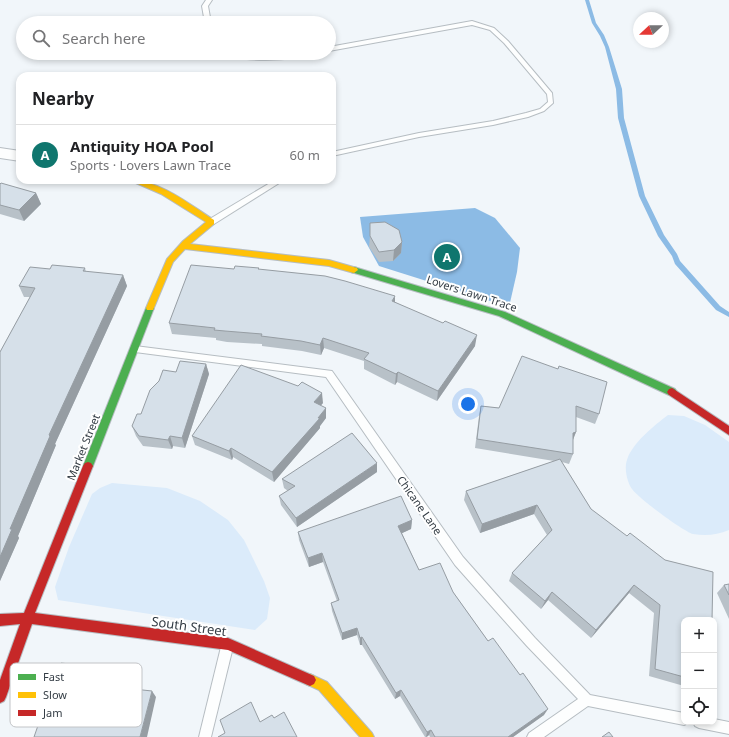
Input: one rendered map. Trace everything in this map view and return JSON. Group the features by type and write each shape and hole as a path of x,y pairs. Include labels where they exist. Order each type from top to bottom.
{"street":[{"path":"0,153 16,155"},
{"path":"145,184 176,199 211,222"},
{"name":"Market Street","path":"12,663 28,618 166,268 169,262 184,246 211,222"},
{"name":"Lovers Lawn Trace","path":"184,246 329,263 502,314 668,390 729,431"},
{"name":"South Street","path":"0,620 28,618 228,644 323,686 368,737"},
{"name":"Market Street","path":"0,697 10,669"}],"lane":[{"path":"207,16 205,6 209,0"},
{"path":"336,48 441,28 472,23 482,24 492,29 506,42 550,94 551,102 542,110 528,115 493,123 419,135 336,153"},
{"path":"211,222 273,184"},
{"name":"Chicane Lane","path":"135,349 329,374 459,560 531,642 587,700"},
{"path":"205,737 228,644"},
{"path":"533,737 587,700 681,718"},
{"path":"714,725 729,728"}],"shaded area":[{"path":"668,415 684,416 705,425 729,442 729,530 707,535 688,532 651,506 630,486 626,475 626,467 630,454 644,435"},
{"path":"112,483 167,488 200,501 228,520 244,540 264,581 270,598 267,619 255,630 58,600 55,587 69,547 92,494 100,488"}],"water":[{"path":"475,208 495,218 520,248 517,272 509,307 379,266 363,237 360,217"}],"building":[{"path":"1,183 36,193 19,210 0,205"},
{"path":"385,222 399,230 402,242 394,250 379,252 370,236 370,223"},
{"path":"52,265 85,268 83,271 123,275 49,435 50,436 10,529 12,529 0,557 0,352 35,288 19,286 30,267 50,269"},
{"path":"191,265 234,269 235,266 325,276 395,296 392,301 443,323 445,321 477,335 438,391 398,372 396,374 364,359 369,353 323,338 320,345 261,336 262,334 214,330 215,328 169,323"},
{"path":"522,356 558,369 559,366 607,382 599,414 576,406 576,432 573,433 573,454 477,439 481,406 499,408"},
{"path":"180,361 206,364 182,438 170,436 168,440 139,436 132,426 137,414 141,414 150,390 159,381 163,370 176,372"},
{"path":"241,365 298,386 302,382 322,393 314,402 326,408 318,418 320,418 272,472 231,448 229,451 192,436"},
{"path":"352,433 377,463 296,518 279,496 295,486 282,479"},
{"path":"560,459 591,509 627,536 630,533 665,560 713,572 712,617 681,617 681,676 655,669 660,605 634,585 596,630 552,592 545,601 512,573 552,530 537,505 482,524 466,491"},
{"path":"401,496 412,520 398,526 419,570 440,563 453,592 488,641 493,638 520,675 523,673 548,709 508,737 435,737 431,730 427,732 401,690 396,693 362,637 360,638 357,628 342,633 331,603 339,600 322,553 308,558 298,532"},
{"path":"729,584 729,595 724,585"},
{"path":"142,690 152,691 140,737 34,737 37,727 142,727"},
{"path":"251,702 260,722 272,715 274,718 284,712 297,737 218,737 225,733 220,720"},
{"path":"609,732 613,737 602,737"}],"waterway":[{"path":"587,0 594,23 602,35 607,47 619,89 621,118 642,196 661,236 675,256 677,262 718,308 729,315"}],"traffic: fast":[{"path":"354,270 502,314 672,392"},
{"path":"88,466 150,308"}],"traffic: slow":[{"path":"143,184 164,192 211,222 186,243 170,261 150,308"},
{"path":"184,246 329,263 354,270"},
{"path":"310,680 323,686 368,737"}],"traffic: jam":[{"path":"672,392 729,431"},
{"path":"12,663 28,618 88,466"},
{"path":"0,620 28,618 228,644 310,680"},
{"path":"0,697 10,669"}],"place":[{"name":"Antiquity HOA Pool","path":"447,257"}]}
